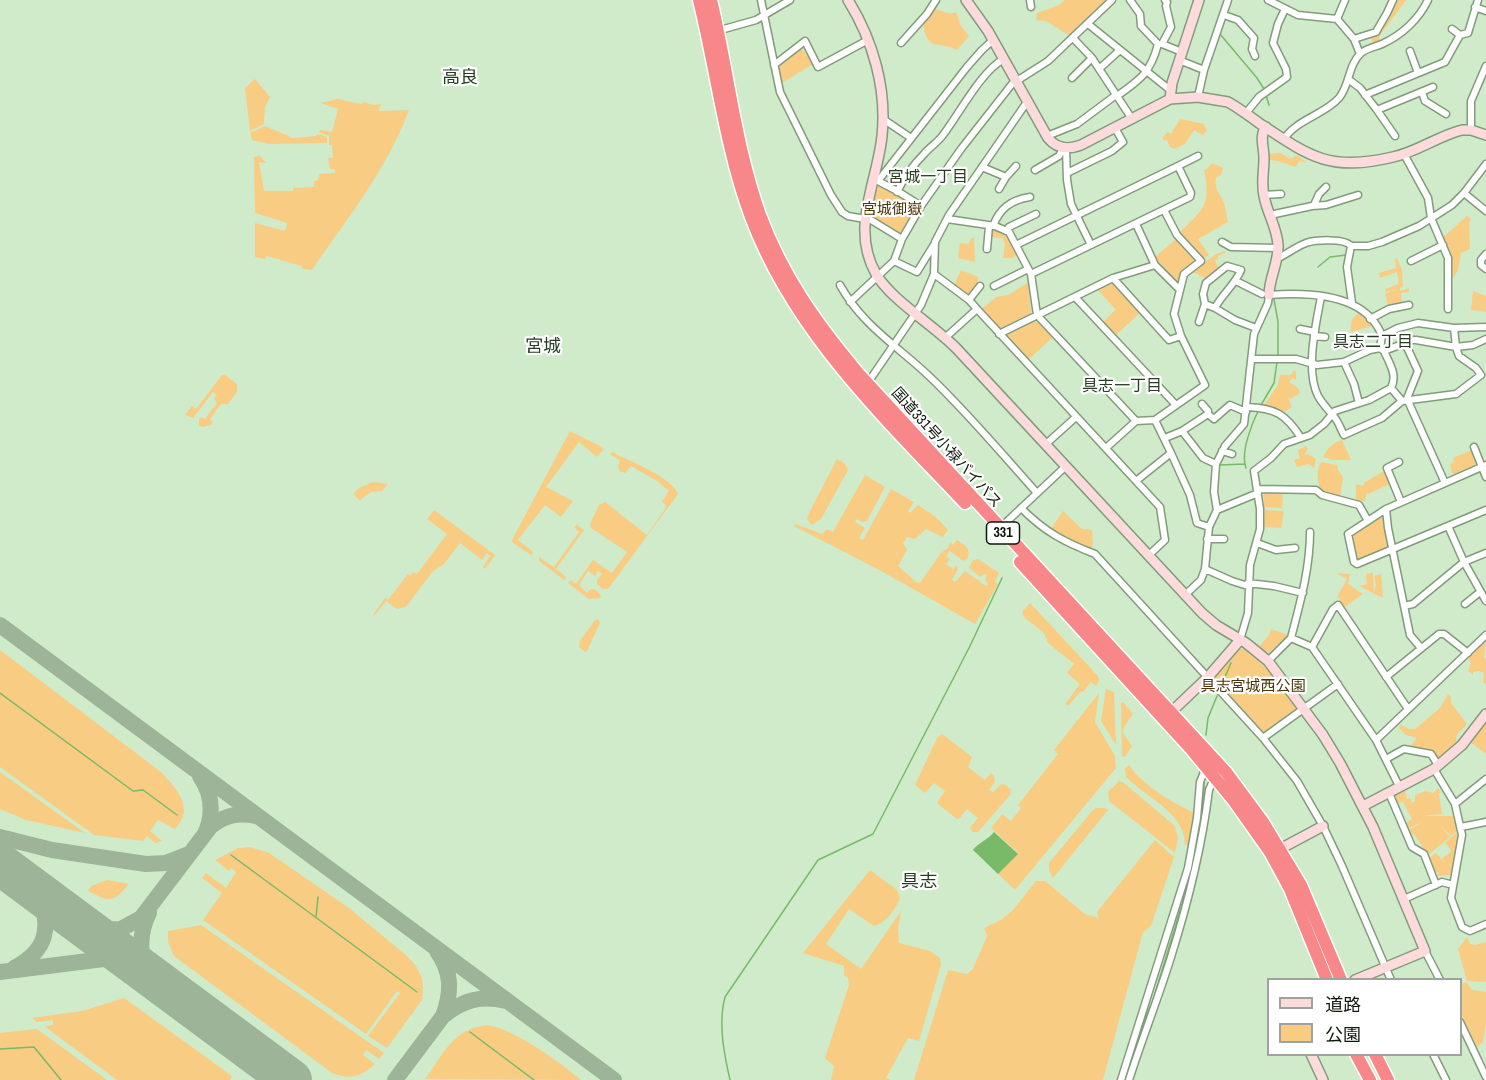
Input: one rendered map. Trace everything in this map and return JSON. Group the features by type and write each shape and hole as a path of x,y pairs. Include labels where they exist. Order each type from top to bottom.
{"highway":[{"name":"国道331号小禄バイパス","path":"699,0 712,32 760,216 802,300 821,329 864,387 1167,715 1226,772 1263,822 1301,885 1340,978"},
{"name":"国道331号小禄バイパス","path":"711,0 712,32"},
{"name":"国道331号小禄バイパス","path":"864,387 999,528 1167,715 1264,844 1290,889 1326,978"},
{"path":"1357,1056 1370,1080"},
{"path":"1376,1056 1388,1080"}],"street":[{"path":"761,0 780,92 831,195 842,212 848,216 865,218 902,239"},
{"path":"712,32 764,17 790,0"},
{"path":"848,0 868,40 879,80 883,119 880,150 865,218 865,247 878,277 890,291 946,337 1185,595 1216,625 1268,661 1304,708 1340,763 1363,806 1425,951 1439,978"},
{"path":"901,44 936,0"},
{"path":"966,0 993,40 1047,136 1055,145 1064,148 1081,145 1132,119 1170,95 1224,101 1311,156 1336,162 1374,160 1404,154 1453,132 1471,130 1486,135"},
{"path":"850,302 894,261 902,239 921,206 1012,84 1039,68 1112,0"},
{"path":"1130,0 1141,16 1141,26 1160,44 1204,70"},
{"path":"1170,95 1199,0"},
{"path":"1198,97 1204,70 1228,0"},
{"path":"1268,0 1298,15 1337,19 1354,39 1360,54"},
{"path":"1337,19 1345,0"},
{"path":"1354,39 1376,32 1393,0"},
{"path":"1284,139 1292,129 1333,104 1342,94 1353,64 1360,54 1392,39 1420,15 1428,0"},
{"path":"1047,136 1077,124 1147,72 1171,27 1167,1"},
{"path":"1365,95 1445,62 1460,35 1468,33 1476,4 1486,10"},
{"path":"1246,113 1259,97 1287,77 1286,69 1273,43 1285,9"},
{"path":"1224,15 1238,20 1254,38 1252,49 1255,56"},
{"path":"1088,24 1147,72 1170,95"},
{"path":"1452,29 1460,35"},
{"path":"1073,38 1092,58 1132,119"},
{"path":"774,65 805,41 818,67 868,40"},
{"path":"921,206 878,181 967,67 993,40"},
{"path":"1099,69 1120,50"},
{"path":"1410,51 1418,73"},
{"path":"1072,78 1092,58"},
{"path":"897,192 993,66 1004,59"},
{"path":"1471,130 1472,101 1486,66"},
{"path":"1348,79 1360,88 1395,136"},
{"path":"1377,110 1433,87"},
{"path":"1422,92 1425,101 1446,114"},
{"path":"894,261 917,272 947,219 1027,102"},
{"path":"883,119 911,138"},
{"path":"1185,595 1201,580 1205,569 1209,528 1217,510 1214,492 1216,464 1222,451 1244,424 1256,328 1263,315 1278,248 1263,195 1262,133 1266,127"},
{"path":"1067,173 1112,151 1123,142 1115,128"},
{"path":"1035,170 1059,156 1064,148"},
{"path":"1064,148 1069,194 1091,246"},
{"path":"1404,154 1428,198 1431,218 1443,245 1448,267 1448,309"},
{"path":"1016,245 1198,156"},
{"path":"1276,259 1308,242 1341,240 1348,242 1351,246 1368,246 1382,242 1452,205 1486,164"},
{"path":"999,189 1016,166"},
{"path":"994,286 1091,246 1190,197 1191,193 1178,166"},
{"path":"982,167 1006,177"},
{"path":"1314,206 1319,194 1326,187"},
{"path":"1464,193 1486,211"},
{"path":"1263,195 1281,194"},
{"path":"1270,215 1326,205 1358,195"},
{"path":"987,249 991,226 1005,206 1030,196"},
{"path":"1106,448 1136,421 1155,420 1205,385 1181,336 1174,309 1184,274 1201,261 1177,235 1164,210"},
{"path":"1006,231 1009,227 1036,214"},
{"path":"947,219 991,226 1009,232 1029,272 1037,315 1136,421"},
{"path":"1136,224 1155,265 1180,290"},
{"path":"864,387 916,313 934,274 935,242"},
{"path":"1222,242 1231,247 1278,248"},
{"path":"1411,261 1443,245"},
{"path":"1351,246 1347,267 1352,303"},
{"path":"1486,254 1481,260 1481,265 1486,269"},
{"path":"999,334 1113,278 1155,265"},
{"path":"1200,322 1205,304 1203,294 1206,283 1227,266 1241,270 1236,281 1223,294 1215,308"},
{"path":"934,274 969,300 1160,507 1165,540 1149,555"},
{"path":"1113,278 1169,340 1181,336"},
{"path":"1167,715 1208,677 1240,640 1248,613 1248,584 1260,529 1258,491 1254,471 1284,444 1310,435 1335,411 1391,388 1394,378 1393,371 1382,350 1382,336 1370,319 1352,303 1321,297 1266,295 1236,281"},
{"path":"840,285 850,302 874,329 929,376 1037,493"},
{"path":"969,300 980,286"},
{"path":"1075,297 1176,405"},
{"path":"1321,297 1314,334 1313,382 1318,395 1344,435 1382,418 1405,401 1456,394 1484,374 1459,356 1454,328"},
{"path":"1205,304 1256,328"},
{"path":"1370,319 1389,309 1409,305"},
{"path":"946,337 977,309"},
{"path":"1382,336 1398,328 1418,323 1454,328 1486,327"},
{"path":"1300,329 1325,337"},
{"path":"1252,359 1296,359 1313,365 1344,362 1370,350 1382,350 1409,340 1456,347 1473,345 1486,339"},
{"path":"1405,343 1418,371 1405,401"},
{"path":"1344,362 1354,384 1359,403"},
{"path":"1391,388 1405,401 1445,483"},
{"path":"1202,404 1214,419"},
{"path":"1212,426 1214,419 1230,405 1246,410 1261,408 1273,410 1286,418 1301,438"},
{"path":"1165,438 1182,431 1208,414"},
{"path":"1046,444 1076,417"},
{"path":"1155,420 1190,495 1197,523 1209,528"},
{"path":"1182,431 1203,458 1216,464"},
{"path":"1474,447 1484,466 1486,477"},
{"path":"1222,451 1232,454"},
{"path":"1136,481 1171,453"},
{"path":"1399,462 1387,468 1401,502"},
{"path":"999,528 1066,466"},
{"path":"1484,466 1386,509 1348,534 1354,562 1357,564 1486,510"},
{"path":"1217,510 1258,491 1316,490 1322,495 1359,505 1368,521"},
{"path":"1022,508 1035,522 1060,540 1095,554 1263,738 1298,781 1342,866 1390,978"},
{"path":"1386,509 1410,635 1421,648"},
{"path":"1448,526 1464,562 1486,601"},
{"path":"1268,661 1291,638 1308,579 1313,544 1310,532"},
{"path":"1207,539 1224,539"},
{"path":"1257,543 1276,550 1295,549"},
{"path":"1404,606 1413,604 1464,562 1486,553"},
{"path":"1205,569 1232,581 1303,592"},
{"path":"1465,603 1480,592"},
{"path":"1312,647 1333,609 1338,605 1408,710"},
{"path":"1386,677 1439,634 1444,634 1468,653"},
{"path":"1376,740 1486,635"},
{"path":"1291,638 1312,647 1376,740 1400,788"},
{"path":"1263,738 1338,684"},
{"path":"1363,806 1436,767 1462,745 1486,714"},
{"path":"1386,759 1404,749 1431,754 1455,804 1461,827 1462,835 1451,898 1462,927 1470,931 1486,924"},
{"path":"1121,1080 1137,1023 1150,993 1188,868 1197,818 1200,782 1206,767"},
{"path":"1455,804 1486,779"},
{"path":"1129,1080 1171,957 1195,870 1210,786 1218,781"},
{"path":"1389,794 1412,847 1424,854 1436,885"},
{"path":"1461,827 1486,822"},
{"path":"1280,849 1323,826"},
{"path":"1404,899 1442,882 1453,885"},
{"path":"1360,978 1425,951"},
{"path":"1161,954 1171,957"},
{"path":"1462,1028 1486,1077"},
{"path":"1312,1056 1323,1080"},
{"path":"1434,1056 1446,1080"}],"green space":[{"path":"1065,0 1106,1 1070,36 1046,21 1036,20 1037,13 1059,5"},
{"path":"1394,0 1406,0 1379,37 1381,42 1373,44 1370,34 1378,34"},
{"path":"935,9 951,14 956,12 961,26 969,36 957,50 934,44 927,38 923,23"},
{"path":"801,47 813,64 782,83 779,66"},
{"path":"255,79 270,97 265,107 264,124 250,131 245,88"},
{"path":"338,99 361,104 364,102 373,105 382,104 379,111 409,110 378,173 312,270 267,256 264,259 255,257 255,223 285,231 287,223 255,213 254,157 260,156 266,163 259,162 264,191 293,191 293,188 314,187 314,181 318,180 319,174 335,173 335,169 330,169 328,158 333,158 329,136 319,132 320,130 332,132 338,109 320,103"},
{"path":"1180,119 1204,124 1207,131 1203,135 1194,130 1185,144 1174,149 1170,147 1167,140 1162,138 1168,132 1171,134"},
{"path":"265,126 293,138 318,134 327,137 327,143 268,144 252,140 250,133"},
{"path":"1280,153 1291,159 1297,155 1307,163 1299,161 1296,167 1269,160 1267,154"},
{"path":"1212,163 1223,168 1221,175 1216,178 1216,185 1224,203 1228,222 1198,239 1209,255 1202,260 1178,234 1203,207 1207,192 1204,170"},
{"name":"宮城御嶽","path":"877,183 916,207 903,232 898,234 871,217"},
{"path":"1467,216 1471,219 1469,223 1470,249 1461,253 1458,270 1454,277 1451,277 1451,254 1443,237"},
{"path":"992,228 1008,234 1017,255 1012,258 1003,258 1005,244 1003,238 991,237"},
{"path":"971,238 974,238 975,262 958,258 960,243 969,244"},
{"path":"1176,239 1196,262 1180,283 1177,283 1155,257"},
{"path":"1225,251 1215,260 1219,270 1207,280 1196,273 1190,273 1216,254"},
{"path":"1397,258 1402,270 1403,287 1400,291 1409,288 1409,292 1401,293 1402,305 1389,307 1385,294 1397,289 1386,292 1385,289 1399,284 1397,272 1380,278 1379,273 1396,268"},
{"path":"961,270 978,277 978,281 968,295 954,285"},
{"path":"1029,282 1031,313 1000,329 982,309 996,297 1008,295"},
{"path":"1114,282 1141,312 1115,336 1103,322 1115,310 1117,311 1097,289"},
{"path":"1473,291 1486,296 1486,312 1471,310"},
{"path":"1359,312 1373,326 1350,332 1352,319"},
{"path":"1035,320 1053,337 1028,360 1007,334"},
{"path":"1293,371 1296,371 1296,380 1292,378 1289,382 1298,388 1300,393 1290,399 1288,397 1292,407 1284,412 1264,405 1278,385 1280,375 1291,375"},
{"path":"222,375 237,384 237,392 228,404 221,404 210,419 213,422 211,425 202,427 199,425 199,419 202,417 205,419 217,403 214,399 217,395 213,392 193,418 185,415 192,406 196,409"},
{"path":"570,431 602,447 603,450 597,457 579,442 546,487 573,501 561,517 545,505 518,540 532,551 531,555 512,542 513,538"},
{"path":"1342,440 1351,460 1333,460 1323,457 1331,446"},
{"path":"1306,446 1308,449 1304,455 1308,454 1316,459 1314,468 1309,464 1297,467 1294,460 1300,458 1298,450"},
{"path":"1472,450 1476,466 1453,475 1450,464 1454,462 1453,458"},
{"path":"612,452 659,476 668,482 678,494 608,589 603,589 597,584 602,574 598,571 595,576 588,571 579,585 587,593 591,589 596,590 601,598 589,599 568,583 571,580 576,584 593,560 612,573 627,552 591,528 590,524 599,505 605,502 647,535 665,509 666,505 662,502 669,491 631,466 625,473 620,471 618,467 620,460 610,455"},
{"path":"837,459 845,464 848,470 821,519 812,525 807,519 810,511"},
{"path":"1321,462 1337,465 1343,477 1340,498 1322,492 1318,477"},
{"path":"1384,471 1390,484 1368,494 1367,492 1365,501 1356,500 1356,484 1363,486 1364,483"},
{"path":"865,475 885,487 867,521 862,522 857,519 855,522 865,528 859,538 863,540 891,489 914,502 908,511 910,513 918,505 937,518 948,530 943,537 926,529 915,539 907,537 903,543 907,550 898,566 916,582 920,583 941,553 948,548 950,542 953,545 957,540 967,548 969,553 967,559 963,561 950,551 946,556 950,559 946,564 953,569 957,565 958,569 952,580 955,582 965,571 986,586 988,584 985,580 987,575 980,577 969,568 973,560 978,559 999,573 995,582 998,584 975,624 883,572 794,526 795,524 822,534 827,529 833,532"},
{"path":"373,482 388,484 382,491 371,492 360,500 355,496 354,493 359,488"},
{"path":"1263,491 1283,492 1282,508 1264,507"},
{"path":"434,510 495,555 485,569 483,567 490,556 487,553 482,560 460,543 444,564 433,571 406,607 397,609 386,601 374,616 385,598 388,600 408,574 410,576 413,572 417,574 447,534 427,519"},
{"path":"1265,510 1284,511 1281,528 1264,527"},
{"path":"1063,511 1082,529 1092,530 1091,549 1060,537 1051,529"},
{"path":"1378,516 1383,518 1388,545 1385,549 1359,560 1355,558 1351,534"},
{"path":"577,525 584,530 556,569 566,577 564,580 539,561 539,557 554,567 579,532 574,527"},
{"path":"1336,573 1350,574 1348,584 1363,594 1343,608 1338,601 1348,594 1340,599 1337,597 1347,579"},
{"path":"1373,573 1374,593 1376,584 1374,576 1381,574 1383,598 1359,586 1367,584 1366,574"},
{"path":"1030,603 1098,676 1096,686 1091,682 1068,706 1065,704 1080,684 1067,673 1074,664 1048,643 1044,633 1025,618 1022,612"},
{"path":"598,619 600,623 585,652 579,647 580,641"},
{"path":"1271,629 1288,635 1269,653 1259,647"},
{"path":"1486,639 1484,658 1486,658 1486,684 1483,683 1484,673 1473,672 1473,675 1468,671 1471,663 1468,659"},
{"name":"具志宮城西公園","path":"1240,649 1244,649 1267,669 1297,707 1297,710 1266,733 1262,732 1215,677"},
{"path":"0,650 161,772 173,785 184,806 184,814 175,829 158,820 150,831 162,841 155,843 147,836 143,841 94,835 0,767"},
{"path":"1106,689 1114,692 1116,745 1101,721"},
{"path":"1099,693 1095,722 1115,756 1116,768 1015,890 998,874 1018,853 991,828 1002,814 1011,821 1021,808 1018,805 1058,754 1054,750"},
{"path":"1448,694 1451,697 1451,703 1467,724 1456,736 1457,743 1440,760 1409,748 1417,738 1406,735 1399,728 1400,724 1408,729 1415,729 1440,708"},
{"path":"1123,702 1133,714 1124,727 1123,733 1132,746 1125,757 1122,756 1121,703"},
{"path":"1484,722 1486,723 1486,754 1470,742"},
{"path":"942,734 972,757 968,767 985,780 991,773 994,776 995,782 989,790 993,792 1001,784 1011,790 1010,795 978,832 973,832 970,828 978,818 967,809 957,819 938,804 945,791 934,783 925,793 915,785 937,738"},
{"path":"1129,765 1141,779 1159,793 1195,813 1189,845 1185,845 1179,823 1172,815 1126,777 1125,769"},
{"path":"0,772 85,833 26,820 0,809"},
{"path":"1119,781 1175,826 1178,838 1175,853 1109,801 1108,792"},
{"path":"1438,788 1441,792 1439,794 1442,814 1423,816 1454,816 1457,831 1451,836 1440,825 1450,837 1428,855 1414,834 1410,836 1408,830 1423,822 1408,828 1406,823 1412,819 1403,802 1410,798 1412,803 1415,801 1415,795 1426,791 1433,793"},
{"path":"1405,791 1407,799 1397,804 1395,796"},
{"path":"1096,808 1108,810 1053,878 1049,870 1049,863"},
{"path":"1456,833 1459,838 1451,875 1437,876 1439,872 1435,873 1428,859 1436,853 1446,864 1442,858 1451,850 1445,843"},
{"path":"1155,840 1174,857 1151,926 1143,932 1103,1080 914,1080 948,970 967,974 973,969 987,936 984,928 1001,920 1013,910 1036,881 1045,881 1085,914 1099,918 1097,912"},
{"path":"250,847 269,853 349,908 416,966 422,978 422,1000 387,1048 368,1036 400,993 397,991 366,1034 203,920 222,893 202,878 206,873 226,888 236,872 231,868 229,871 215,860 238,848"},
{"path":"870,870 897,890 900,898 896,907 887,919 874,926 849,909 826,944 861,969 901,911 898,929 899,943 930,951 940,958 941,964 919,1041 908,1038 886,1078 891,1080 831,1080 834,1066 825,1058 849,985 848,978 844,975 844,966 803,953"},
{"path":"107,880 129,884 119,895 110,899 88,891 91,886"},
{"path":"201,925 384,1053 379,1059 366,1050 363,1055 375,1064 355,1076 332,1073 174,956 168,942 168,931"},
{"path":"1467,937 1470,944 1486,942 1486,982 1467,981 1458,949"},
{"path":"1466,982 1472,990 1486,992 1483,1042 1477,1047 1462,1016 1462,984"},
{"path":"124,998 232,1076 230,1080 117,1080 44,1026 53,1025 53,1020 37,1022 32,1018 82,1011"},
{"path":"487,1025 510,1032 523,1039 581,1080 425,1079 457,1037 475,1027"},
{"path":"37,1029 107,1080 0,1080 0,1033"}],"shaded area":[{"path":"994,832 1018,854 998,874 973,850"}],"waterway":[{"path":"1220,34 1264,89"},
{"path":"1266,95 1269,105"},
{"path":"1318,267 1330,257 1346,255"},
{"path":"1274,299 1278,322 1278,358"},
{"path":"1261,405 1274,383 1277,362"},
{"path":"1246,468 1246,446 1259,409"},
{"path":"1220,465 1245,464"},
{"path":"730,1080 722,1028 725,997 818,860 873,834 970,646 1002,578"},
{"path":"1222,684 1231,663"},
{"path":"0,693 133,791 143,790 177,815"},
{"path":"1206,735 1208,718 1217,696"},
{"path":"1204,782 1204,802"},
{"path":"231,855 417,992"},
{"path":"1126,1080 1190,878"},
{"path":"316,917 318,897"},
{"path":"470,1032 534,1080"},
{"path":"0,1049 34,1047 61,1080"}],"taxiway":[{"path":"0,625 614,1080"},
{"path":"200,776 207,790 211,812 205,834"},
{"path":"88,930 121,929 141,918 211,826 233,815 257,816"},
{"path":"0,837 52,850 146,864 166,863 189,854"},
{"path":"14,968 34,954 44,937 45,917 39,893"},
{"path":"145,972 141,942 149,913"},
{"path":"395,1080 443,1016 446,1007 449,990 448,974 437,951"},
{"path":"0,972 104,959 128,959"},
{"path":"443,1016 473,1000 506,1001"}],"runway":[{"path":"0,864 291,1080"}],"district":[{"name":"高良","path":"460,78"},
{"name":"宮城一丁目","path":"928,178"},
{"name":"具志二丁目","path":"1373,343"},
{"name":"宮城","path":"543,347"},
{"name":"具志一丁目","path":"1122,387"},
{"name":"具志","path":"919,882"}]}
